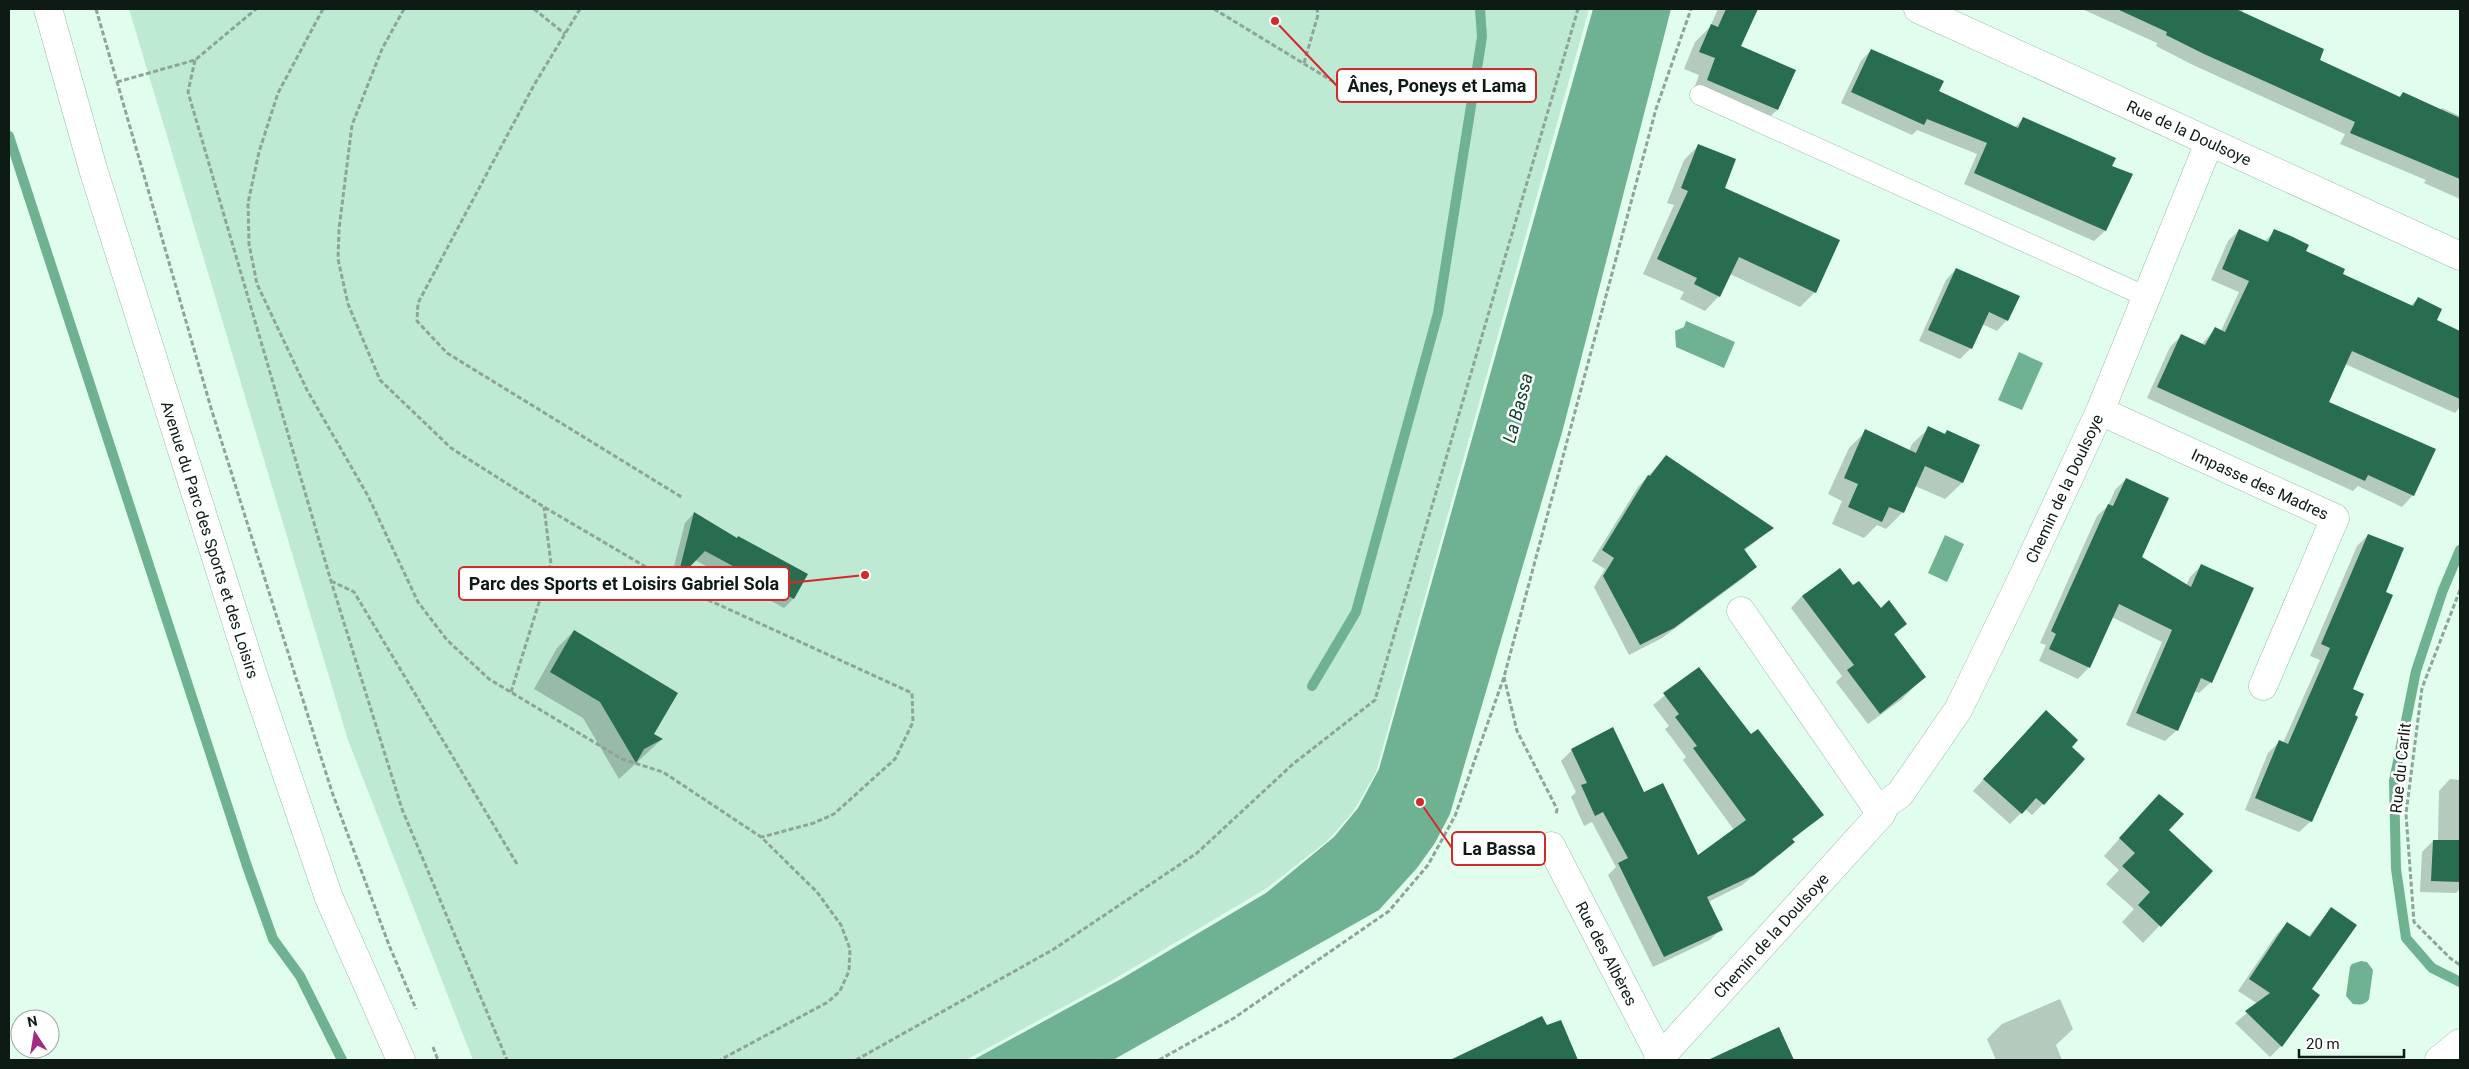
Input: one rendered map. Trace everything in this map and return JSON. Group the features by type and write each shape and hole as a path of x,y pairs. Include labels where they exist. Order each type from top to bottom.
{"street":[{"name":"Avenue du Parc des Sports et des Loisirs","path":"48,9 93,169 255,681 329,898 401,1060"},
{"name":"Rue de la Doulsoye","path":"1918,9 2460,256"},
{"name":"Chemin de la Doulsoye","path":"1661,1060 1881,814 1886,804 1900,794 1958,710 2100,411 2209,143"},
{"name":"Impasse des Madres","path":"2100,411 2335,518 2263,686"},
{"path":"1741,611 1881,814"},
{"name":"Rue des Albères","path":"1551,846 1661,1060"},
{"path":"2439,1060 2460,1043"}],"lane":[{"path":"1700,95 2147,297"}],"path":[{"path":"96,9 211,408 332,792 389,945 419,1016"},
{"path":"117,82 195,60 256,9"},
{"path":"323,9 278,93 258,152 248,203 249,244 257,284 306,390 368,496 418,602 447,640 489,679 622,759 663,772 761,838 817,892 841,925 850,949 848,971 840,991 828,1002 720,1060"},
{"path":"404,9 382,49 352,125 339,229 338,258 348,304 380,380 451,448 544,507 680,587 912,694 913,722 895,758 834,814 814,823 761,838"},
{"path":"534,9 565,34"},
{"path":"580,9 534,85 418,303 417,321 447,353 683,498"},
{"path":"1214,9 1357,96"},
{"path":"1304,64 1318,15 1317,9"},
{"path":"856,1060 1054,949 1197,853 1293,764 1375,700 1578,9"},
{"path":"1158,1060 1234,1018 1389,911 1428,865 1455,816 1504,677 1656,109 1691,9"},
{"path":"195,60 188,92 331,580 402,808 507,1060"},
{"path":"511,692 551,564 544,507"},
{"path":"331,580 354,592 517,864"},
{"name":"Rue du Carlit","path":"2460,590 2422,688 2406,814 2414,922 2450,958 2460,965"},
{"path":"1504,677 1517,731 1557,810 1551,846"},
{"path":"431,1042 438,1060"}],"shaded area":[{"path":"129,9 1589,9 1376,772 1353,812 1327,841 1267,888 1111,981 966,1060 473,1060 348,740"}],"water":[{"path":"1593,9 1671,9 1563,429 1450,814 1435,843 1417,868 1379,910 1113,1060 973,1060 1121,979 1266,893 1334,837 1358,808 1379,769"},
{"path":"1686,321 1735,342 1724,368 1676,347 1675,331 1684,327"},
{"path":"2019,352 2043,363 2022,410 1998,400"},
{"path":"1945,535 1964,544 1947,582 1928,573"},
{"path":"2361,961 2367,962 2373,970 2369,999 2362,1004 2353,1004 2346,996 2350,967 2352,964"}],"building":[{"path":"1726,9 1758,9 1741,46 1796,70 1778,110 1707,80 1715,58 1699,52 1711,24 1718,27"},
{"path":"2117,9 2236,9 2324,49 2320,60 2400,97 2403,92 2460,118 2460,179 2350,133 2355,122 2204,54 2166,35 2167,32"},
{"path":"1871,49 1944,81 1939,91 2018,128 2023,117 2116,158 2112,166 2133,174 2106,231 1974,173 1987,143 1927,119 1924,125 1851,92"},
{"path":"1698,144 1736,159 1725,188 1840,240 1816,293 1739,257 1720,297 1694,284 1697,278 1657,259 1688,191 1681,188"},
{"path":"2239,229 2268,242 2274,229 2291,236 2309,245 2306,251 2345,269 2343,274 2413,306 2418,297 2442,309 2437,320 2460,331 2460,399 2352,351 2329,402 2436,449 2414,496 2368,475 2365,481 2157,387 2181,334 2205,345 2215,327 2225,332 2249,281 2222,269"},
{"path":"1956,268 2020,296 2008,321 1989,312 1972,349 1928,330"},
{"path":"1928,426 1945,434 1947,430 1980,445 1963,483 1925,466 1904,513 1889,507 1882,522 1848,507 1858,484 1844,478 1865,429 1916,453"},
{"path":"1666,455 1774,528 1744,549 1757,567 1674,628 1640,645 1603,576 1614,558 1602,550 1648,475 1650,476"},
{"path":"2126,478 2169,498 2142,557 2191,587 2201,564 2254,588 2212,683 2201,678 2178,731 2136,713 2172,630 2119,604 2090,668 2049,649 2056,634 2051,631 2108,504 2113,506"},
{"path":"694,512 737,538 738,536 808,574 794,599 705,551 677,580"},
{"path":"2368,534 2404,548 2386,592 2393,595 2353,689 2364,694 2355,715 2358,717 2312,822 2255,798 2279,740 2288,744 2330,648 2321,644"},
{"path":"1840,568 1853,585 1859,581 1881,608 1889,600 1907,624 1894,634 1926,677 1880,714 1847,670 1854,665 1802,596"},
{"path":"574,630 678,693 654,734 663,739 644,749 636,763 600,702 550,672"},
{"path":"1699,667 1751,734 1758,729 1824,815 1792,839 1795,842 1754,875 1707,897 1723,930 1664,957 1618,863 1628,858 1603,812 1595,816 1581,785 1587,783 1571,749 1613,727 1644,792 1663,783 1698,855 1746,820 1693,748 1697,746 1675,717 1679,714 1663,693"},
{"path":"2046,710 2078,740 2072,747 2085,759 2044,805 2036,798 2022,814 1983,779"},
{"path":"2159,794 2184,814 2169,830 2213,871 2161,927 2138,905 2150,892 2122,866 2135,853 2119,838"},
{"path":"2433,840 2460,840 2460,882 2431,881"},
{"path":"2331,907 2357,925 2312,989 2320,995 2282,1047 2245,1011 2270,993 2249,979 2287,922 2310,937"},
{"path":"1542,1016 1547,1025 1561,1020 1578,1060 1450,1060"},
{"path":"1779,1027 1794,1060 1708,1060"}],"waterway":[{"path":"1312,686 1356,612 1438,313 1482,37 1480,9"},
{"path":"9,136 247,866 273,939 300,976 342,1060"},
{"path":"2460,550 2443,590 2416,671 2394,781 2396,869 2406,938 2432,968 2460,982"}],"place":[{"name":"Ânes, Poneys et Lama","path":"1275,21"},
{"name":"Parc des Sports et Loisirs Gabriel Sola","path":"865,575"},
{"name":"La Bassa","path":"1420,802"}]}
